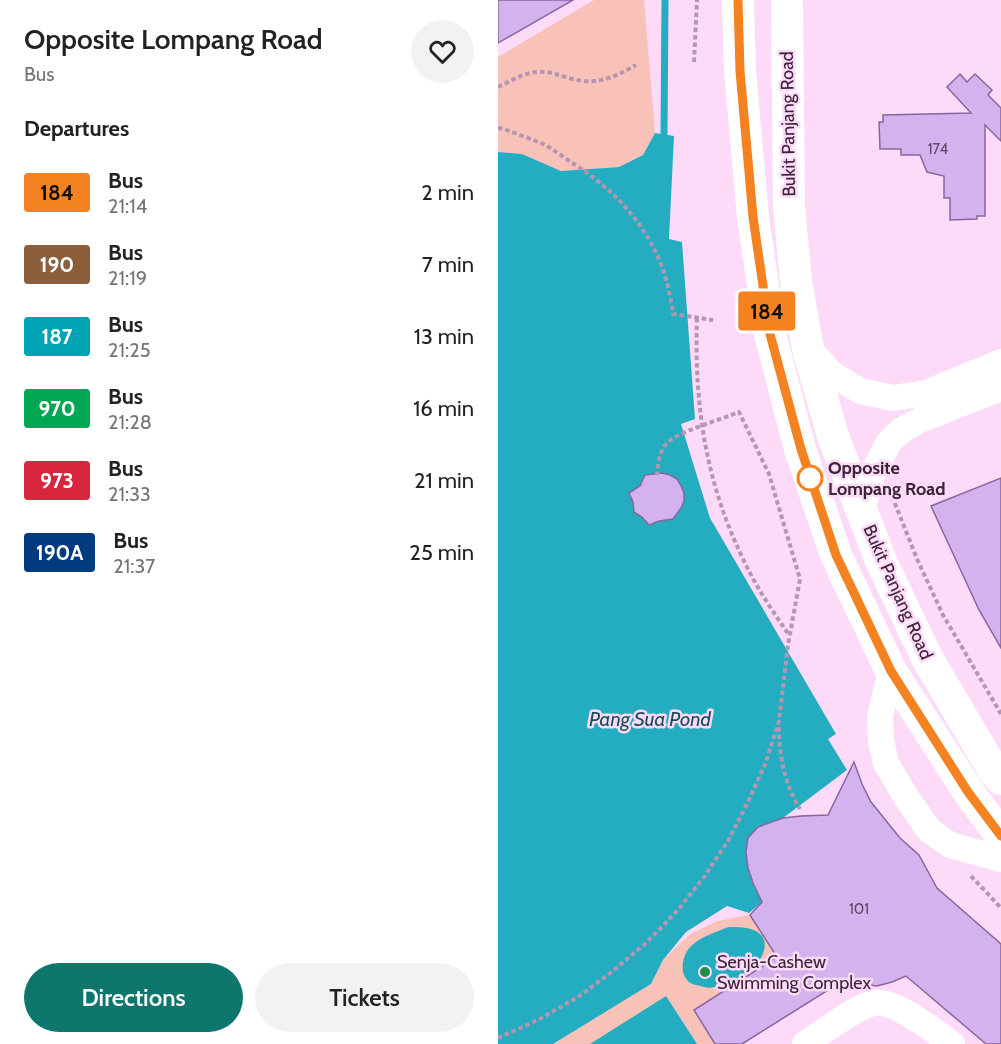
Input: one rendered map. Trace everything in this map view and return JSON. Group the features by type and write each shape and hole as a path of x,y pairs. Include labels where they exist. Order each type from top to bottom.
{"main road":[{"name":"Bukit Panjang Road","path":"738,0 740,71 753,217 770,334 801,449 836,555 891,671 968,792 1001,836"},
{"name":"Bukit Panjang Road","path":"787,0 789,207 796,281 808,349 833,436 880,561 927,658 1001,779"}],"street":[{"path":"808,349 832,374 860,392 893,398 926,393 1001,363"},
{"path":"861,509 872,475 889,442 902,430 920,420 1001,388"},
{"path":"891,671 880,716 881,741 886,763 929,830 950,845 1001,859"},
{"path":"805,1044 866,1005 874,1003 892,1005 952,1044"}],"path":[{"path":"694,62 697,0"},
{"path":"498,87 524,74 539,72 555,73 587,82 605,81 636,65"},
{"path":"498,128 544,145 605,185 626,206 644,230 658,257 668,285 673,314 713,320"},
{"path":"697,318 697,375 702,426 715,487 735,542 759,589 789,636"},
{"path":"657,476 660,456 666,443 689,430 739,412 769,474 800,579 789,636 779,720 783,768 792,796 801,809"},
{"path":"891,489 916,559 943,615 1001,714"},
{"path":"498,1038 540,1019 578,997 646,943 676,911 704,877 733,831 766,762 779,720"},
{"path":"968,872 1001,908"}],"shaded area":[{"path":"594,0 644,0 655,133 643,155 619,167 561,171 522,154 498,152 498,57"},
{"name":"Senja-Cashew Swimming Complex","path":"750,915 777,957 694,1010 715,1044 553,1044 651,984 663,960 689,935 717,921"}],"water":[{"name":"Pang Sua Pond","path":"655,133 674,136 669,239 682,242 695,419 681,424 710,518 836,734 828,739 847,770 783,818 758,827 748,838 746,852 762,902 749,913 727,906 686,932 663,960 651,984 553,1044 498,1044 498,152 522,154 561,171 619,167 643,155"},
{"path":"729,927 750,929 761,935 765,945 759,961 745,974 718,986 707,988 689,982 683,972 684,958 688,949 704,937"},
{"path":"666,996 697,1044 590,1044"}],"building":[{"path":"498,0 573,0 498,43"},
{"path":"960,74 967,82 975,74 992,90 988,95 1001,108 1001,141 985,125 985,216 977,216 977,219 950,220 950,198 944,198 944,176 927,172 920,155 901,155 901,149 880,149 879,122 883,122 883,115 971,113 947,87"},
{"path":"662,473 677,479 684,493 684,501 673,519 649,525 634,512 629,493 640,486 645,475"},
{"path":"1001,478 1001,648 979,610 931,506"},
{"path":"854,762 871,802 900,838 919,855 937,888 1001,944 1001,1044 986,1044 906,976 877,986 844,980 742,1044 715,1044 694,1010 777,957 750,915 762,902 748,868 746,852 748,838 758,827 783,818 828,815"}],"waterway":[{"path":"664,135 665,0"}],"bus line":[{"name":"184","path":"738,0 740,71 753,217 770,334 801,449 836,555 891,671 968,792 1001,836"}],"place":[{"name":"Opposite Lompang Road","path":"810,478"},
{"name":"Senja-Cashew Swimming Complex","path":"705,972"}]}
